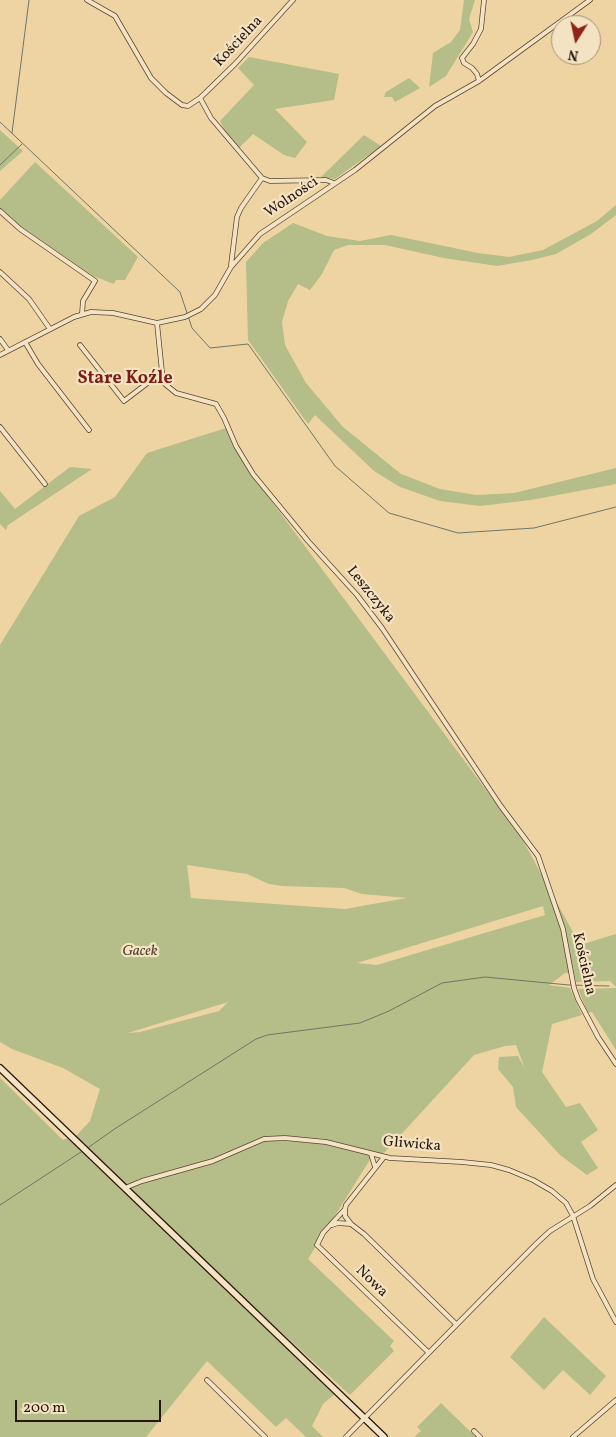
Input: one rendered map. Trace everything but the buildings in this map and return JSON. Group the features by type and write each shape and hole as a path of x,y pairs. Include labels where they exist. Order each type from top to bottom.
{"main road":[{"path":"0,1068 384,1437"}],"street":[{"path":"87,0 115,16 151,78 158,86 182,104 188,106 200,98 211,118 262,178 270,181 326,180 334,183"},
{"name":"Kościelna","path":"200,98 235,64 293,0"},
{"path":"479,81 477,74 472,68 464,64 462,58 473,44 481,29 484,0"},
{"name":"Wolności","path":"0,355 50,329 82,314 91,312 114,312 157,323 192,314 215,295 231,267 260,234 390,143 435,106 479,81 590,0"},
{"path":"231,267 237,216 262,178"},
{"path":"0,211 20,229 95,281 83,300 82,314"},
{"path":"0,272 29,299 50,329"},
{"name":"Leszczyka","path":"157,323 165,384 173,392 216,404 236,446 253,474 308,541 357,595 382,628 540,862"},
{"path":"0,339 8,350"},
{"path":"25,342 38,364 89,430"},
{"path":"80,345 124,401 162,372"},
{"path":"0,427 45,484"},
{"name":"Kościelna","path":"540,862 563,929 574,988 588,1018 616,1064"},
{"name":"Gliwicka","path":"125,1188 142,1181 213,1161 264,1139 304,1139 326,1142 384,1157 491,1165 533,1180 552,1191 566,1203 573,1216 593,1279 616,1322"},
{"path":"371,1154 375,1167"},
{"name":"Nowa","path":"384,1157 332,1225 323,1233 317,1245 428,1352"},
{"path":"346,1437 536,1244 550,1231 590,1206 616,1185"},
{"name":"Nowa","path":"344,1209 345,1216 351,1224 364,1234 456,1324"},
{"path":"332,1225 338,1222 351,1224"},
{"path":"207,1380 264,1437"},
{"path":"574,1437 616,1400"},
{"path":"474,1431 480,1437"}],"green space":[{"path":"464,0 475,0 469,19 473,32 446,76 429,87 433,53 451,42 460,30"},
{"path":"249,57 339,74 334,100 275,109 307,142 295,158 284,155 253,134 239,148 226,133 220,121 254,85 238,68"},
{"path":"409,78 420,88 395,102 392,97 384,97 386,92"},
{"path":"0,130 23,151 0,171"},
{"path":"364,135 381,146 335,179 321,177"},
{"path":"35,162 138,257 125,280 116,280 114,284 93,276 22,227 0,208 0,200"},
{"path":"616,205 616,215 591,234 556,254 497,266 444,258 385,245 348,245 334,250 322,274 310,290 298,284 288,301 282,322 285,345 306,383 343,427 401,474 440,489 476,495 514,493 616,468 616,484 531,500 480,506 440,501 400,487 374,471 315,415 308,424 248,340 246,262 263,243 293,223 327,236 360,241 391,235 478,253 509,257 543,250 597,221"},
{"name":"Gacek","path":"226,428 237,452 255,479 521,837 580,945 616,934 616,987 610,981 576,982 573,968 569,973 565,973 549,985 570,988 582,1015 552,1024 542,1072 566,1107 580,1103 598,1130 581,1142 598,1168 587,1175 560,1155 516,1107 513,1087 498,1069 499,1057 518,1056 525,1069 516,1045 505,1046 474,1055 385,1152 371,1158 308,1259 394,1341 390,1346 394,1351 350,1395 260,1313 248,1311 335,1394 323,1404 312,1426 323,1437 306,1437 286,1418 276,1427 207,1361 146,1437 0,1437 0,1078 63,1140 77,1135 90,1121 100,1089 63,1068 12,1049 0,1042 0,645 79,516 115,497 147,453","holes":["187,865 247,874 269,884 282,886 344,888 362,894 407,898 345,909 191,898","543,906 545,915 377,965 357,963","228,1002 219,1011 140,1032 128,1033"]},
{"path":"70,467 92,469 8,525 6,530 0,524 0,491 15,509"},
{"path":"616,988 616,1050 592,1012 588,1013 578,989"},
{"path":"544,1317 606,1376 590,1395 563,1370 544,1390 510,1357"},
{"path":"441,1403 476,1437 414,1437 421,1431 417,1427"}],"waterway":[{"path":"12,133 29,0"},
{"path":"0,122 180,292 192,328 210,348 248,344 335,466 389,513 458,533 534,528 616,507"},
{"path":"0,165 22,144"},
{"path":"89,1147 256,1039 267,1035 360,1023 389,1011 442,983 485,977 569,985 609,986"},
{"path":"0,1205 81,1152"}],"district":[{"name":"Stare Koźle","path":"125,380"}]}
